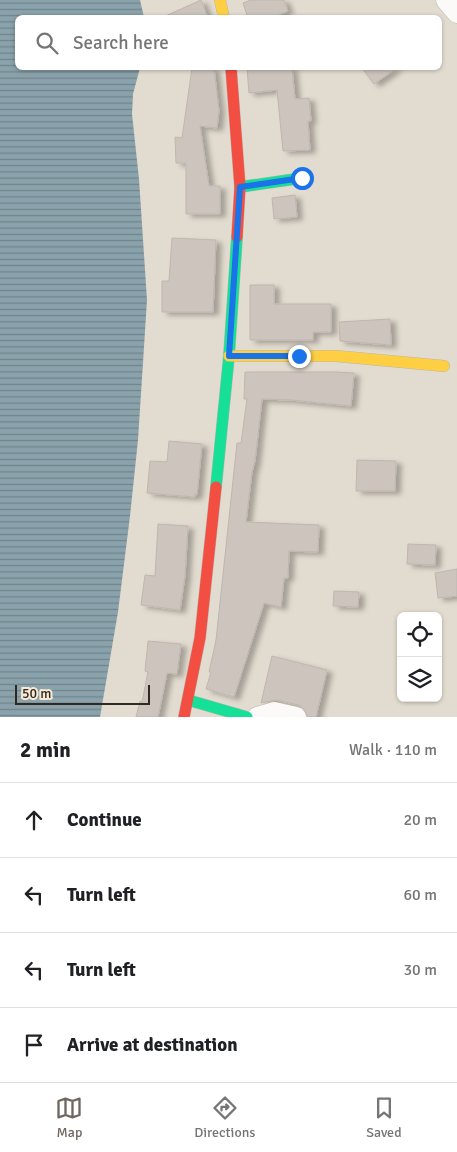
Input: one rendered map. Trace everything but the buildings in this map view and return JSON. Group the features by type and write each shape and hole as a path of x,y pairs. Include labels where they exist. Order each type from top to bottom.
{"street":[{"path":"446,0 457,13"},
{"path":"184,717 200,638 229,356 240,187 231,70"},
{"path":"240,187 302,178"},
{"path":"229,356 336,356 444,366"},
{"path":"188,700 247,717"},
{"path":"257,717 274,712 296,717"}],"water":[{"path":"0,0 140,0 144,15 15,15 15,70 139,70 133,94 132,114 139,179 147,300 138,440 130,516 118,612 100,717 0,717"}],"traffic: fast":[{"path":"240,187 302,178"},
{"path":"216,487 229,356 237,237"},
{"path":"188,700 247,717"}],"traffic: slow":[{"path":"220,0 223,15"},
{"path":"229,356 336,356 444,366"}],"traffic: jam":[{"path":"231,70 240,187 237,237"},
{"path":"184,717 200,638 216,487"}],"route":[{"path":"299,356 229,356 240,187 302,178"}]}
